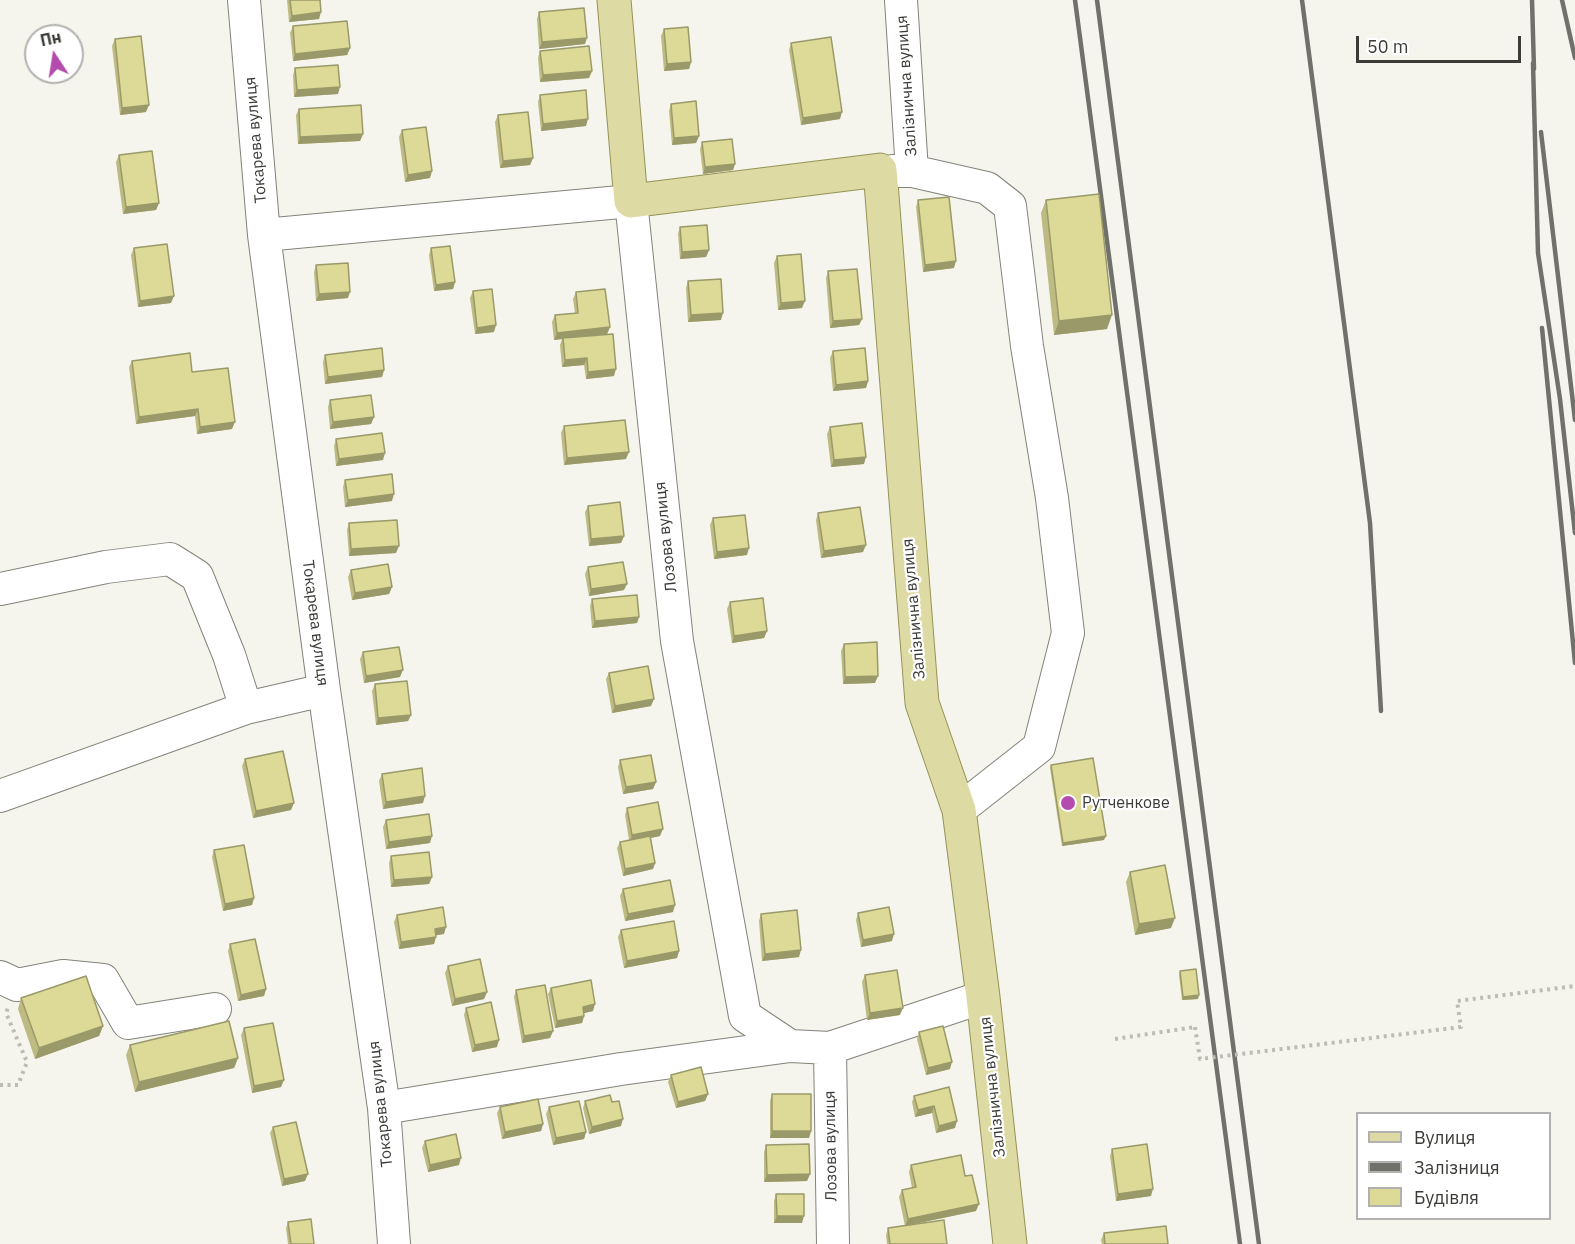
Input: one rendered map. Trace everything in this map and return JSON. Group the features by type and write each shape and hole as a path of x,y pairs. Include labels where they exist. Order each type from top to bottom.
{"main road":[{"name":"Лозова вулиця","path":"614,0 631,201"},
{"path":"631,201 880,170"},
{"name":"Залізнична вулиця","path":"880,170 922,703 959,810 983,997 1010,1244"}],"street":[{"name":"Токарева вулиця","path":"244,0 264,235 324,690 384,1108 394,1244"},
{"name":"Залізнична вулиця","path":"880,170 912,171 901,0"},
{"path":"912,171 987,188 1010,206 1028,346 1052,498 1068,633 1039,747 959,810"},
{"path":"264,235 631,201"},
{"name":"Лозова вулиця","path":"631,201 677,641 745,1016 790,1046"},
{"path":"0,589 106,567 170,559 197,576 229,655 246,708"},
{"path":"0,796 246,708 324,690"},
{"path":"9,981 63,976 104,980 128,1023 215,1009"},
{"path":"384,1108 621,1069 790,1046 830,1048 983,997"},
{"name":"Лозова вулиця","path":"830,1048 833,1244"}],"path":[{"path":"0,1085 18,1085 27,1062 6,1013 9,981"},
{"path":"1115,1039 1195,1027 1200,1059 1461,1027 1457,1001 1575,986"}],"building":[{"path":"290,0 320,0 321,12 292,16"},
{"path":"584,8 587,38 542,42 539,12"},
{"path":"347,21 350,48 295,54 293,26"},
{"path":"688,27 691,62 667,64 664,29"},
{"path":"141,36 149,105 122,108 115,39"},
{"path":"831,37 842,112 803,118 791,43"},
{"path":"589,46 592,71 543,75 540,51"},
{"path":"338,65 340,87 297,90 295,68"},
{"path":"586,90 588,119 543,124 540,95"},
{"path":"696,101 699,136 674,138 671,104"},
{"path":"361,105 363,134 300,137 299,109"},
{"path":"528,112 533,158 503,161 498,115"},
{"path":"426,127 432,171 408,175 402,130"},
{"path":"732,139 735,164 705,167 702,142"},
{"path":"152,151 159,203 126,207 119,155"},
{"path":"1099,194 1112,315 1059,321 1046,200"},
{"path":"949,197 956,261 925,265 918,200"},
{"path":"707,225 709,250 682,252 680,227"},
{"path":"167,244 174,296 140,301 134,248"},
{"path":"450,246 455,282 436,285 431,248"},
{"path":"801,254 805,301 781,303 777,256"},
{"path":"348,263 350,292 319,294 316,265"},
{"path":"857,269 862,319 833,321 828,271"},
{"path":"721,279 723,313 691,315 688,281"},
{"path":"492,289 496,325 477,328 473,291"},
{"path":"605,289 610,327 557,333 555,315 578,313 576,292"},
{"path":"613,334 616,369 588,372 587,358 565,360 563,338"},
{"path":"382,348 384,370 328,377 325,355"},
{"path":"865,348 868,381 836,385 833,351"},
{"path":"190,353 192,372 228,368 235,422 200,427 198,409 139,417 132,361"},
{"path":"371,395 374,417 333,422 330,400"},
{"path":"625,420 629,452 567,458 564,426"},
{"path":"862,423 866,457 834,460 830,427"},
{"path":"382,433 385,453 339,459 336,439"},
{"path":"392,474 394,494 348,500 345,480"},
{"path":"620,502 624,536 591,539 588,506"},
{"path":"860,507 866,545 824,551 818,513"},
{"path":"745,515 749,548 717,552 713,518"},
{"path":"397,520 399,546 351,549 349,523"},
{"path":"623,562 627,584 591,589 588,567"},
{"path":"388,564 392,587 355,593 351,570"},
{"path":"637,595 639,617 595,621 592,599"},
{"path":"763,598 767,631 734,636 730,602"},
{"path":"877,642 878,676 845,677 844,644"},
{"path":"399,647 403,670 366,676 363,652"},
{"path":"648,666 654,699 615,706 609,673"},
{"path":"407,681 411,715 378,718 375,684"},
{"path":"283,751 294,803 256,811 245,759"},
{"path":"651,755 656,782 626,787 620,760"},
{"path":"1093,758 1106,836 1063,843 1051,765"},
{"path":"422,768 425,796 386,802 382,774"},
{"path":"658,802 663,829 632,835 627,808"},
{"path":"429,814 432,836 389,842 386,820"},
{"path":"650,836 655,863 625,869 620,842"},
{"path":"244,845 254,898 225,904 214,850"},
{"path":"429,852 432,877 394,880 391,856"},
{"path":"1165,865 1175,918 1139,924 1130,872"},
{"path":"670,880 675,905 628,914 623,889"},
{"path":"443,907 446,927 435,929 436,937 401,942 397,915"},
{"path":"889,907 894,934 863,940 858,913"},
{"path":"797,910 801,950 765,954 761,914"},
{"path":"674,921 679,951 627,961 621,930"},
{"path":"255,939 266,989 241,995 230,944"},
{"path":"480,959 487,992 455,999 448,966"},
{"path":"1196,969 1199,995 1183,997 1180,971"},
{"path":"897,970 903,1008 870,1013 865,975"},
{"path":"86,976 103,1026 39,1048 21,998"},
{"path":"591,980 595,1004 583,1007 584,1016 557,1021 551,988"},
{"path":"545,985 553,1031 524,1036 516,990"},
{"path":"491,1002 499,1040 475,1045 466,1008"},
{"path":"229,1021 238,1058 139,1082 130,1045"},
{"path":"273,1023 284,1080 254,1086 244,1028"},
{"path":"943,1026 952,1062 928,1068 919,1032"},
{"path":"701,1067 708,1094 678,1102 671,1075"},
{"path":"949,1087 957,1121 939,1126 934,1106 918,1110 914,1096"},
{"path":"772,1094 811,1094 811,1131 772,1131"},
{"path":"610,1095 612,1102 619,1101 623,1119 592,1127 585,1101"},
{"path":"538,1099 543,1124 505,1132 500,1107"},
{"path":"579,1101 586,1132 556,1138 549,1107"},
{"path":"296,1122 308,1174 284,1179 273,1127"},
{"path":"456,1134 461,1158 430,1165 425,1141"},
{"path":"809,1144 810,1174 767,1175 766,1145"},
{"path":"1147,1144 1153,1189 1118,1194 1112,1149"},
{"path":"961,1155 965,1176 972,1175 979,1204 908,1219 902,1190 916,1187 911,1165"},
{"path":"776,1194 804,1194 804,1216 777,1216"},
{"path":"311,1219 314,1244 291,1244 288,1222"},
{"path":"944,1220 947,1244 890,1244 888,1228"},
{"path":"1166,1226 1168,1244 1105,1244 1104,1233"}],"railway":[{"path":"1075,0 1240,1244"},
{"path":"1097,0 1259,1244"},
{"path":"1302,0 1370,523 1381,711"},
{"path":"1532,0 1534,69"},
{"path":"1562,0 1575,58"},
{"path":"1533,63 1538,253 1560,399 1575,533"},
{"path":"1541,132 1575,420"},
{"path":"1542,328 1575,663"}],"place":[{"name":"Рутченкове","path":"1068,803"}]}
